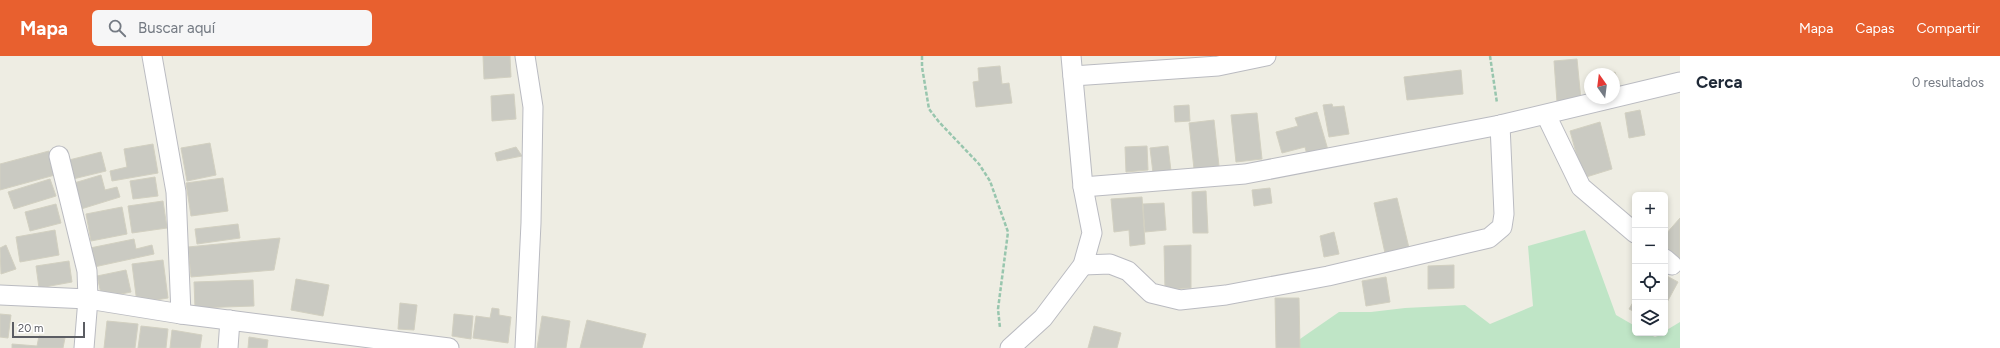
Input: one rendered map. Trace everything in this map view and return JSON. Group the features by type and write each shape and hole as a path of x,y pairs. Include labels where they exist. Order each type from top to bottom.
{"street":[{"path":"152,56 176,192 181,314"},
{"path":"525,56 533,107 531,223 525,348"},
{"path":"1006,341 1043,318 1083,265 1092,233 1083,187 1071,56"},
{"path":"1073,76 1218,66 1266,56"},
{"path":"1083,187 1126,182 1244,174 1546,116 1680,82"},
{"path":"1546,116 1581,187 1632,231"},
{"path":"1083,265 1110,264 1128,271 1151,293 1180,300 1226,295 1328,276 1489,238 1502,227 1504,214 1500,125"},
{"path":"59,156 87,271 88,299 84,348"},
{"path":"0,295 88,299 373,343 449,348"},
{"path":"228,348 230,320"}],"path":[{"path":"922,56 929,109 939,122 979,164 990,181 1008,232 998,309 1006,341"},
{"path":"1490,56 1500,125"}],"green space":[{"path":"1585,230 1616,315 1632,324 1632,336 1668,336 1668,329 1680,322 1680,348 1277,348 1300,339 1339,312 1371,312 1405,308 1465,305 1490,324 1533,306 1528,246"}],"building":[{"path":"483,56 510,56 511,77 484,79"},
{"path":"1577,59 1581,100 1557,102 1554,61"},
{"path":"1000,66 1002,84 1009,83 1012,103 976,107 973,82 979,81 978,68"},
{"path":"1461,70 1463,94 1407,100 1404,77"},
{"path":"514,94 516,119 492,121 491,96"},
{"path":"1332,104 1333,107 1344,106 1349,134 1329,137 1323,105"},
{"path":"1189,105 1190,121 1175,122 1174,106"},
{"path":"1640,110 1645,135 1629,138 1625,113"},
{"path":"1317,112 1328,150 1307,155 1305,147 1282,153 1276,132 1298,126 1295,118"},
{"path":"1257,113 1262,159 1236,162 1231,115"},
{"path":"1214,120 1219,166 1194,169 1189,123"},
{"path":"1600,122 1612,169 1583,178 1570,131"},
{"path":"210,143 216,175 187,181 181,148"},
{"path":"153,144 158,173 112,181 110,171 127,167 124,149"},
{"path":"1147,146 1148,170 1126,172 1125,147"},
{"path":"1168,146 1171,171 1153,173 1150,148"},
{"path":"516,147 522,156 497,161 495,153"},
{"path":"49,151 55,175 0,190 0,164"},
{"path":"101,152 106,171 73,179 69,160"},
{"path":"101,175 105,190 117,187 120,197 81,209 74,183"},
{"path":"155,177 158,196 133,199 130,181"},
{"path":"223,178 228,211 191,216 186,183"},
{"path":"50,179 56,196 14,209 8,192"},
{"path":"1270,188 1272,203 1254,206 1252,190"},
{"path":"1206,191 1208,233 1193,233 1192,192"},
{"path":"1142,197 1145,244 1130,246 1129,230 1114,232 1111,199"},
{"path":"1397,198 1409,248 1385,253 1374,203"},
{"path":"163,201 167,228 132,233 128,206"},
{"path":"1164,203 1166,230 1145,232 1143,204"},
{"path":"56,204 61,223 30,231 25,212"},
{"path":"122,207 127,234 91,241 86,214"},
{"path":"1680,218 1680,262 1668,252 1668,232"},
{"path":"238,224 240,238 197,244 195,229"},
{"path":"55,230 59,255 20,262 16,237"},
{"path":"1334,232 1339,254 1324,257 1320,236"},
{"path":"280,238 274,270 191,277 188,247"},
{"path":"134,239 136,249 152,245 154,254 94,267 90,248"},
{"path":"6,245 16,269 1,274 0,248"},
{"path":"1191,245 1191,288 1165,289 1164,246"},
{"path":"163,260 168,298 137,303 132,264"},
{"path":"69,261 72,282 39,288 36,266"},
{"path":"1454,265 1454,288 1428,289 1428,266"},
{"path":"126,270 131,292 102,298 97,276"},
{"path":"1386,277 1390,302 1366,306 1362,281"},
{"path":"1668,277 1678,282 1668,300"},
{"path":"296,279 329,285 323,316 291,310"},
{"path":"253,280 254,306 195,308 194,282"},
{"path":"1275,298 1299,298 1300,348 1276,348"},
{"path":"400,303 417,305 414,330 398,329"},
{"path":"492,308 499,309 499,315 511,317 508,343 473,338 476,316 490,318"},
{"path":"0,314 11,315 8,338 0,337"},
{"path":"454,314 473,316 471,339 452,336"},
{"path":"542,316 570,321 566,348 537,348"},
{"path":"587,320 646,334 642,348 580,348"},
{"path":"107,321 138,324 135,348 104,348"},
{"path":"141,326 168,329 166,348 138,348"},
{"path":"1094,326 1121,333 1117,348 1088,348"},
{"path":"172,330 202,335 200,348 170,348"},
{"path":"39,336 65,338 63,348 12,348 12,344 37,346"},
{"path":"249,337 268,340 267,348 248,348"}]}
